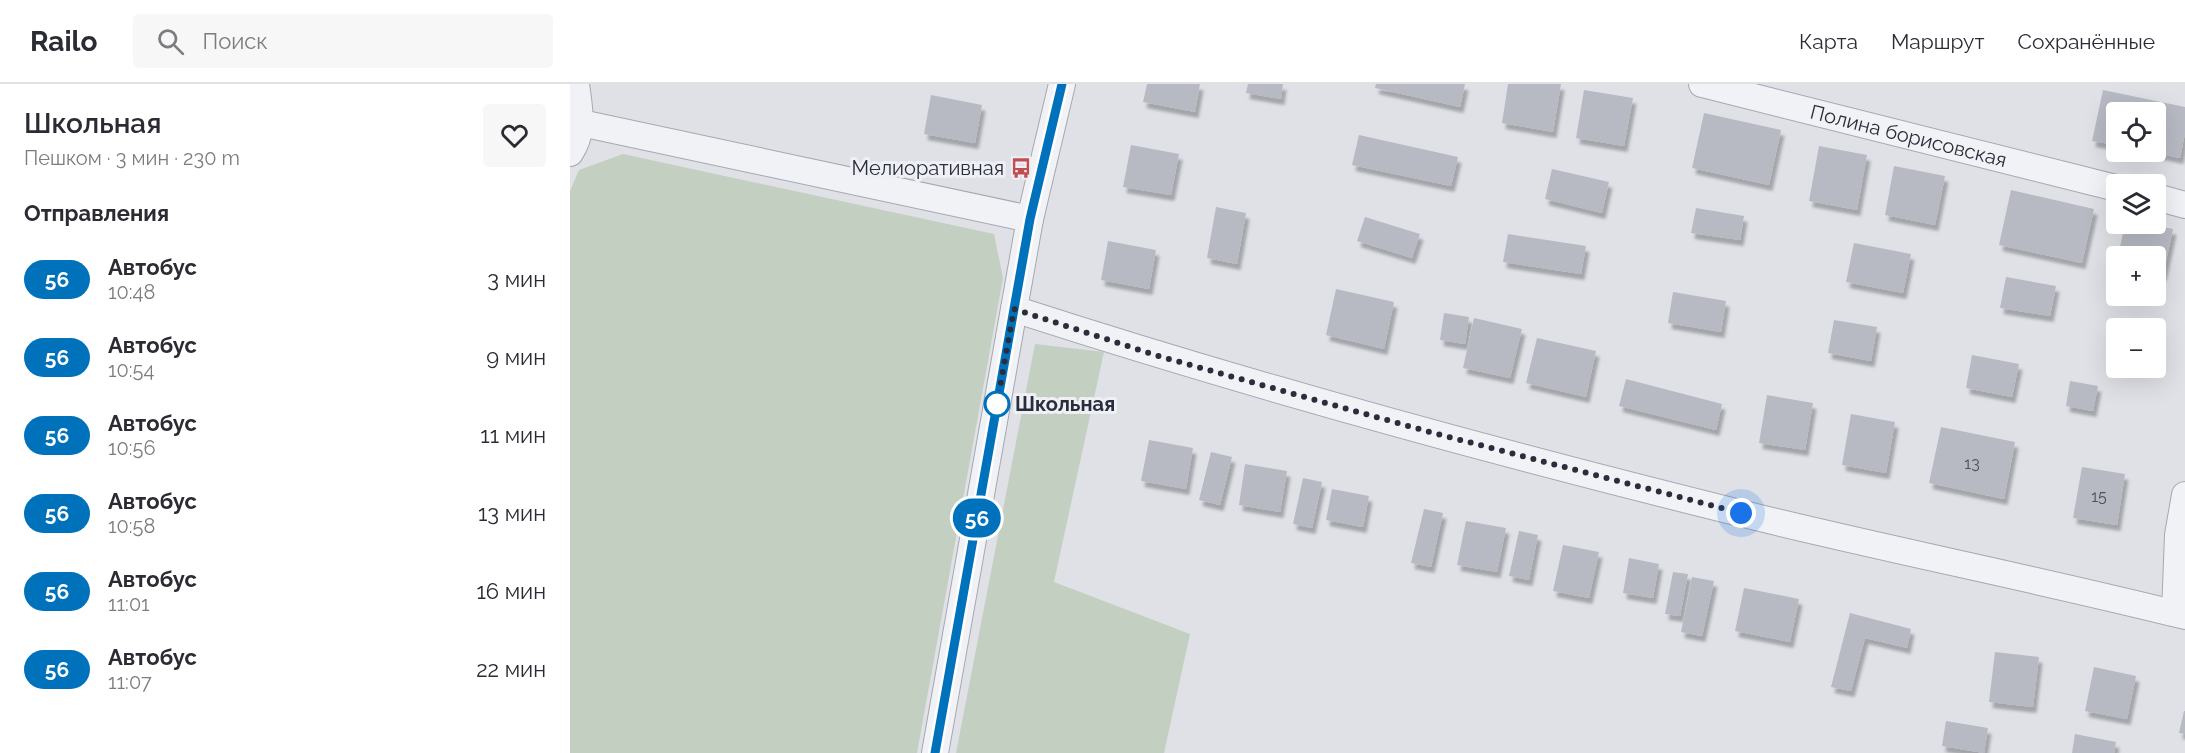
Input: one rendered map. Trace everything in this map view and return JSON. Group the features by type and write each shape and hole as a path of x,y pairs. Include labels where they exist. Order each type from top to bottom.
{"street":[{"path":"570,153 575,146 581,123 576,84"},
{"path":"935,753 1030,219 1062,84"},
{"name":"Полина борисовская","path":"1702,84 2106,185"},
{"path":"581,123 1030,219"},
{"path":"2166,200 2185,205"},
{"path":"1014,309 1155,355 1437,434 1764,519 2180,614 2178,535 2185,495"}],"green space":[{"path":"623,154 994,234 1003,278 917,753 570,753 570,191 579,170"},
{"path":"1035,344 1104,352 1054,582 1190,634 1164,753 956,753"}],"building":[{"path":"1147,84 1200,84 1195,112 1143,102"},
{"path":"1248,84 1283,84 1281,99 1246,93"},
{"path":"1376,84 1465,84 1460,107 1375,88"},
{"path":"1508,84 1561,84 1553,132 1502,123"},
{"path":"1584,90 1633,98 1624,146 1576,138"},
{"path":"2103,90 2161,102 2106,102 2106,143 2092,141"},
{"path":"931,95 982,105 975,143 924,134"},
{"path":"2166,103 2185,107 2185,133 2180,158 2166,155"},
{"path":"1704,113 1781,130 1769,185 1692,168"},
{"path":"1359,135 1458,157 1451,186 1352,165"},
{"path":"1131,145 1179,154 1171,195 1123,187"},
{"path":"1819,146 1867,155 1857,210 1809,201"},
{"path":"1894,166 1945,176 1935,225 1885,215"},
{"path":"1552,169 1609,182 1602,213 1545,199"},
{"path":"2011,190 2094,209 2082,263 1999,245"},
{"path":"1216,207 1246,213 1237,264 1207,258"},
{"path":"1696,208 1744,216 1740,240 1691,233"},
{"path":"1365,217 1420,234 1412,258 1357,241"},
{"path":"2166,228 2173,229 2166,261 2166,246 2120,246 2123,234 2166,234"},
{"path":"1508,234 1586,246 1581,274 1503,262"},
{"path":"1108,241 1156,250 1149,289 1101,280"},
{"path":"1854,243 1911,254 1903,293 1846,282"},
{"path":"2006,277 2056,286 2050,316 2000,308"},
{"path":"1336,289 1394,302 1384,349 1326,335"},
{"path":"1673,292 1726,301 1721,332 1668,323"},
{"path":"1444,313 1469,317 1465,344 1440,340"},
{"path":"1474,318 1522,329 1510,378 1463,368"},
{"path":"1834,320 1877,327 1871,361 1828,353"},
{"path":"1537,338 1596,351 1586,397 1526,383"},
{"path":"1972,355 2019,364 2012,397 1966,388"},
{"path":"1626,379 1722,404 1716,430 1619,406"},
{"path":"2070,381 2098,386 2093,411 2066,406"},
{"path":"1767,395 1813,403 1805,450 1759,443"},
{"path":"1851,414 1895,422 1886,473 1842,465"},
{"path":"1941,427 2015,442 2004,499 1929,483"},
{"path":"1149,440 1193,448 1186,489 1141,481"},
{"path":"1211,452 1232,457 1220,505 1199,500"},
{"path":"1245,464 1287,471 1280,512 1239,505"},
{"path":"2082,467 2125,474 2117,525 2073,518"},
{"path":"1303,478 1322,482 1312,528 1293,524"},
{"path":"1332,489 1369,496 1363,527 1326,520"},
{"path":"1424,509 1443,513 1431,567 1411,563"},
{"path":"1466,521 1506,528 1497,572 1457,565"},
{"path":"1519,531 1538,535 1529,580 1509,576"},
{"path":"1563,545 1599,552 1589,598 1553,591"},
{"path":"1629,558 1659,564 1653,598 1623,593"},
{"path":"1673,572 1688,574 1680,616 1665,614"},
{"path":"1692,577 1714,581 1702,636 1681,632"},
{"path":"1744,588 1799,599 1790,642 1735,631"},
{"path":"1850,613 1911,629 1907,648 1865,638 1851,691 1831,687"},
{"path":"1995,652 2039,657 2033,707 1989,702"},
{"path":"2094,667 2136,676 2127,719 2085,711"},
{"path":"2185,711 2185,734 2179,733"},
{"path":"1946,721 1988,728 1984,753 1942,746"},
{"path":"2075,734 2116,742 2114,753 2072,753"}],"bus line":[{"name":"56","path":"935,753 1030,219 1062,84"}],"place":[{"name":"Мелиоративная","path":"1021,168"},
{"name":"Школьная","path":"997,404"}],"route":[{"path":"997,404 1014,309 1155,355 1426,431 1741,513"}]}
